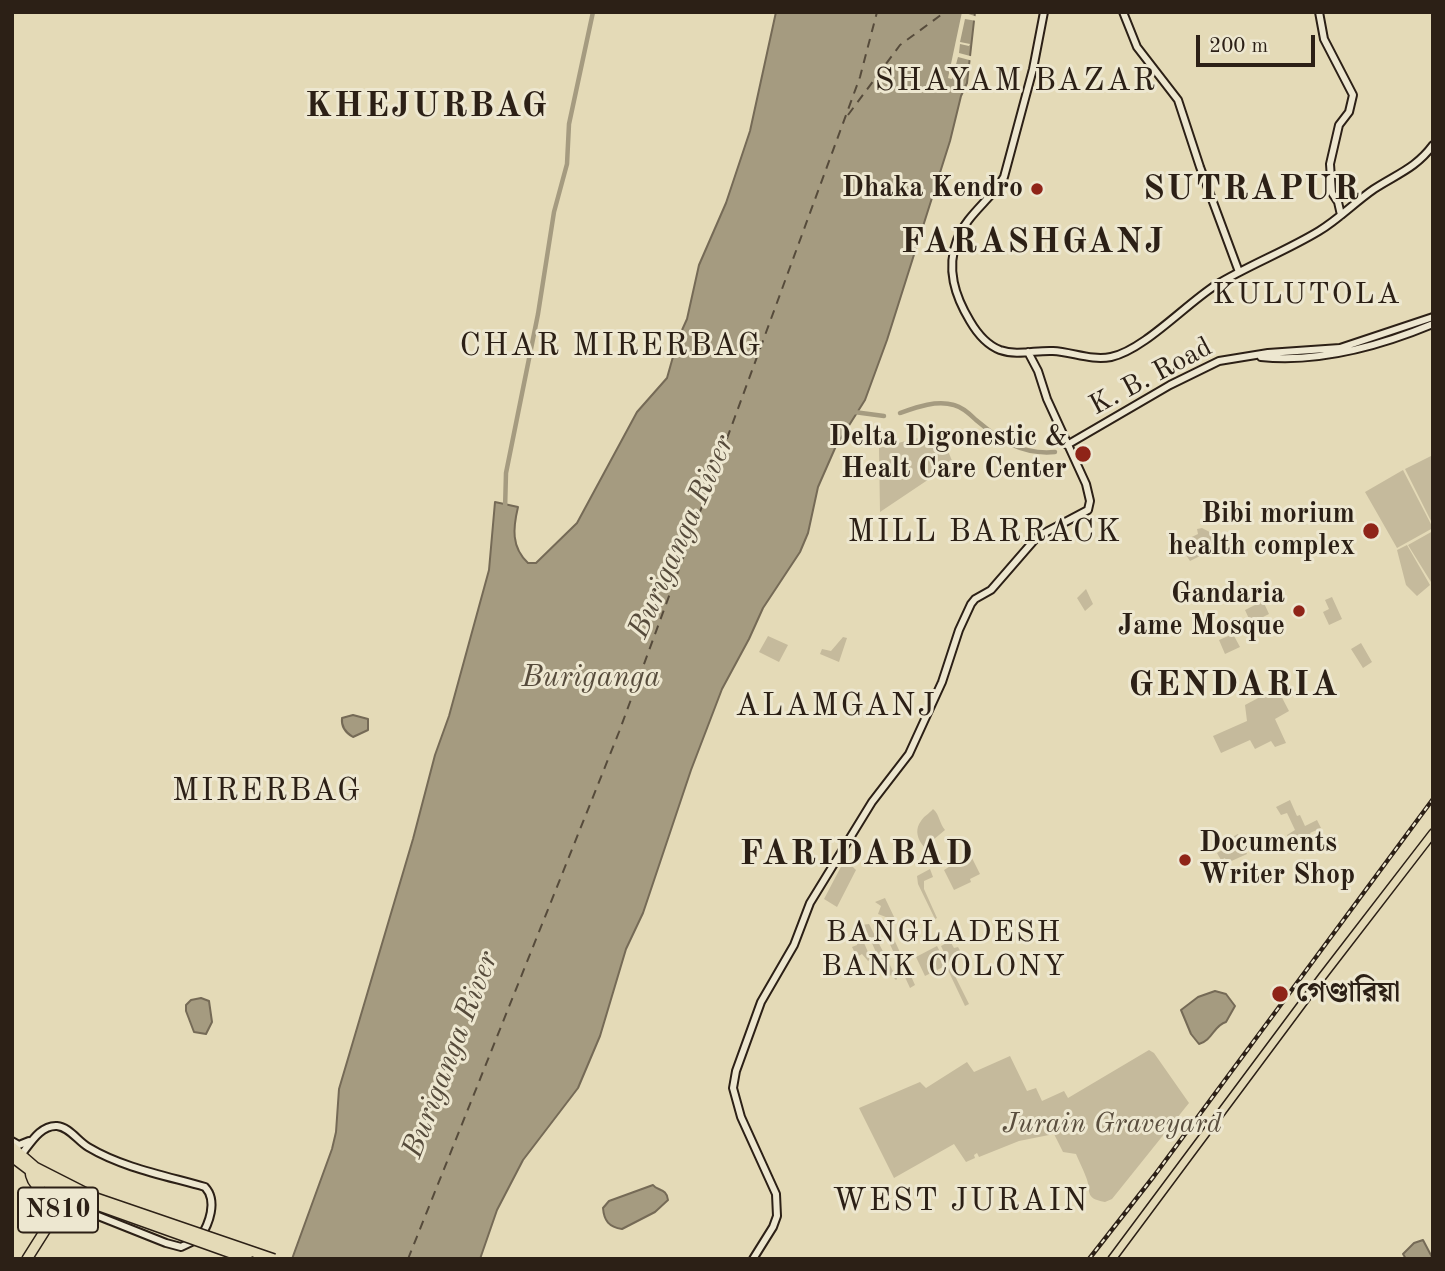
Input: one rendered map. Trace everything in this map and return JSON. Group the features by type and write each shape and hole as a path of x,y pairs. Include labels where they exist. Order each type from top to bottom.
{"highway":[{"path":"12,1147 26,1168 64,1192 274,1259"},
{"path":"16,1156 95,1201 248,1259"},
{"name":"N810","path":"26,1168 37,1187 63,1202 27,1259"}],"main road":[{"path":"1044,12 1033,69 1004,177 998,188 971,216 956,242 952,260 955,291 975,329 989,344 1000,350 1053,351 1114,357 1145,339 1214,286 1311,236 1372,191 1416,165 1433,145"},
{"path":"1124,12 1137,47 1178,100 1239,272"},
{"path":"1319,12 1324,40 1353,95 1349,112 1339,125 1330,164 1332,193 1338,202 1341,215"},
{"name":"K. B. Road","path":"1257,356 1340,348 1433,317"},
{"name":"K. B. Road","path":"1067,445 1203,367 1228,359 1257,356 1292,358 1336,354 1433,324"},
{"path":"753,1259 773,1227 777,1204 774,1186 754,1149 736,1106 733,1088 736,1071 761,1002 790,954 806,911 872,802 909,754 942,682 971,604 975,598 991,590 1037,537 1088,510 1090,501 1086,485 1028,352"},
{"path":"1112,1259 1433,833"},
{"path":"16,1156 47,1128 62,1127 87,1146 110,1158 205,1187 210,1194 211,1211 200,1238 181,1247 63,1202"},
{"path":"12,1141 19,1144 33,1140"},
{"path":"12,1163 26,1168"}],"green space":[{"path":"940,432 953,463 880,512 879,448"},
{"path":"1433,455 1433,525 1405,469"},
{"path":"1403,470 1433,528 1397,548 1365,492"},
{"path":"1202,528 1223,539 1224,544 1190,561 1186,555 1180,557 1175,545 1198,534 1197,529"},
{"path":"1433,531 1433,581 1431,582 1408,545"},
{"path":"1407,545 1430,585 1417,596 1406,585 1397,550"},
{"path":"1086,589 1093,604 1085,611 1077,598"},
{"path":"1332,597 1342,619 1329,625 1323,612 1329,609 1325,600"},
{"path":"1263,601 1269,614 1251,623 1245,610"},
{"path":"1233,634 1240,647 1225,654 1219,640"},
{"path":"768,636 788,645 779,662 759,652"},
{"path":"843,637 847,638 839,662 820,654 822,649 831,651"},
{"path":"1361,643 1372,662 1363,668 1351,649"},
{"path":"1277,688 1289,711 1275,719 1286,743 1275,747 1271,741 1255,749 1250,740 1221,753 1213,736 1247,721 1245,705"},
{"path":"1290,800 1305,826 1317,820 1321,828 1310,833 1313,839 1301,844 1299,840 1291,844 1287,835 1295,830 1287,813 1281,815 1276,807"},
{"path":"933,809 945,830 933,840 940,854 936,858 921,842 917,832 921,821"},
{"path":"1238,834 1247,854 1227,863 1225,858 1221,860 1217,853 1222,850 1221,843"},
{"path":"970,854 980,874 954,890 944,870"},
{"path":"845,859 856,870 837,907 824,899"},
{"path":"930,869 933,877 924,881 924,889 937,918 935,919 918,884 917,876"},
{"path":"885,898 896,921 878,914 881,906 875,902"},
{"path":"869,924 896,980 891,975 887,977 867,932 861,936 871,959 868,961 862,954 857,957 852,947 857,945 861,925"},
{"path":"887,924 915,985 910,988 882,927"},
{"path":"950,941 954,948 958,947 963,956 949,963 941,946"},
{"path":"937,946 947,965 925,976 916,957"},
{"path":"950,966 969,1004 965,1006 947,968"},
{"name":"Jurain Graveyard","path":"1149,1050 1154,1053 1189,1103 1112,1199 1105,1202 1091,1196 1076,1154 1063,1152 1054,1134 1019,1141 979,1157 977,1153 975,1158 966,1162 954,1144 894,1178 859,1108 920,1082 926,1088 967,1062 974,1072 1010,1056 1027,1091 1036,1088 1042,1101 1064,1091 1068,1098"}],"water":[{"name":"Buriganga","path":"776,12 975,12 967,83 887,340 865,400 836,446 818,487 808,533 800,552 763,608 722,689 691,770 643,913 626,949 600,1036 578,1088 523,1160 497,1210 480,1259 292,1259 332,1149 339,1089 435,755 449,716 489,570 495,502 518,507 514,530 516,544 528,563 536,563 577,523 637,412 667,378 678,339 687,319 699,265 726,203 750,131"},
{"path":"353,715 368,719 368,730 353,737 344,729 342,718"},
{"path":"1215,991 1226,994 1235,1006 1226,1022 1199,1044 1191,1034 1181,1010 1198,997"},
{"path":"201,998 209,1001 212,1022 206,1034 194,1032 186,1011 186,1005 191,1000"},
{"path":"653,1185 666,1193 668,1200 655,1212 622,1229 608,1223 603,1208 609,1201"},
{"path":"1423,1240 1433,1259 1406,1259 1403,1254 1414,1243"}],"pier":[{"path":"962,12 978,17 977,21 965,19 960,42 970,44 960,44 959,53 974,57 973,61 958,57 952,79 948,78"}],"waterway":[{"path":"505,510 506,473 538,314 554,212 567,164 569,124 593,12"},
{"path":"900,413 933,404 954,405 1012,445 1032,451 1055,452"},
{"path":"854,412 884,416"}],"ferry route":[{"path":"408,1259 619,732 860,77 877,12"},
{"path":"848,115 900,45 945,12"}],"railway":[{"path":"1089,1259 1154,1176 1433,799"}],"place":[{"name":"Dhaka Kendro","path":"1037,189"},
{"name":"Delta Digonestic & Healt Care Center","path":"1083,454"},
{"name":"Bibi morium health complex","path":"1371,531"},
{"name":"Gandaria Jame Mosque","path":"1299,611"},
{"name":"Documents Writer Shop","path":"1185,860"},
{"name":"গেণ্ডারিয়া","path":"1280,994"}],"district":[{"name":"SHAYAM BAZAR","path":"1016,82"},
{"name":"KHEJURBAG","path":"427,107"},
{"name":"SUTRAPUR","path":"1252,190"},
{"name":"FARASHGANJ","path":"1033,243"},
{"name":"KULUTOLA","path":"1307,295"},
{"name":"CHAR MIRERBAG","path":"611,347"},
{"name":"MILL BARRACK","path":"985,533"},
{"name":"GENDARIA","path":"1234,686"},
{"name":"ALAMGANJ","path":"836,707"},
{"name":"MIRERBAG","path":"267,792"},
{"name":"FARIDABAD","path":"857,855"},
{"name":"BANGLADESH BANK COLONY","path":"944,950"},
{"name":"WEST JURAIN","path":"961,1202"}],"water label":[{"name":"Buriganga River","path":"682,537"},
{"name":"Buriganga River","path":"451,1055"}]}
